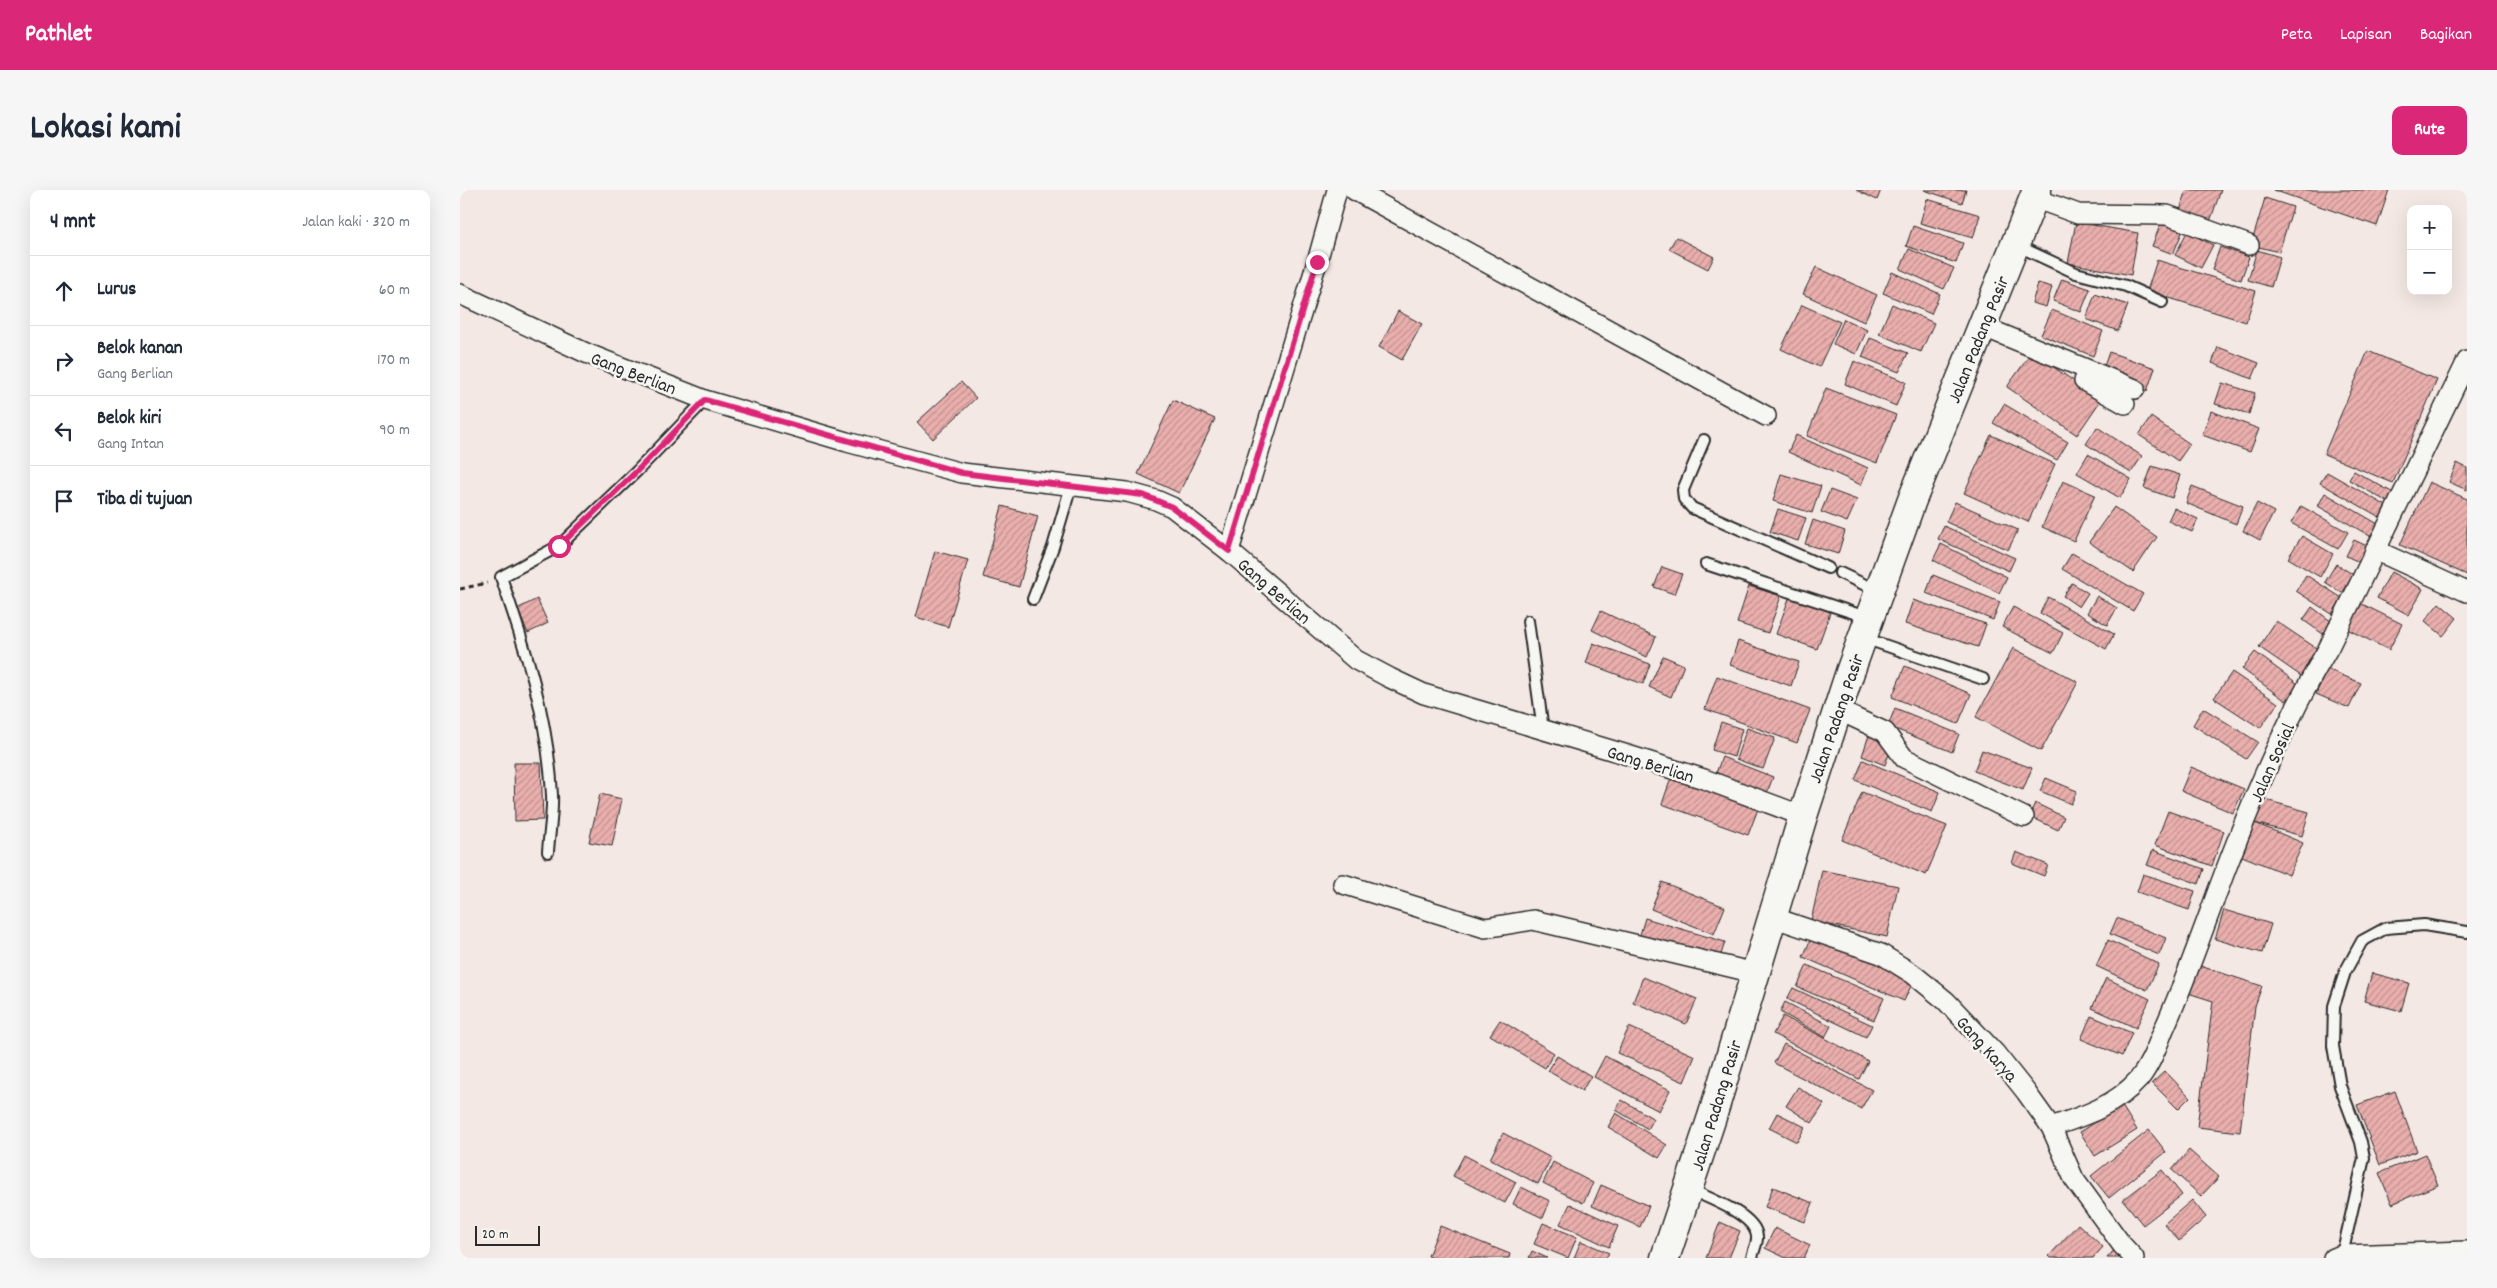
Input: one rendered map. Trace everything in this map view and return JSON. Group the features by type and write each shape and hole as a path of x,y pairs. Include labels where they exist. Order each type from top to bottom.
{"highway":[{"name":"Jalan Padang Pasir","path":"1665,1258 1803,816 1866,628 1912,500 1984,327 2036,194"}],"street":[{"path":"1229,551 1337,190"},
{"path":"1354,190 1766,416"},
{"path":"2036,194 2078,214 2167,215 2249,245"},
{"name":"Gang Berlian","path":"460,294 586,353 705,400 962,473 1127,492 1156,500 1172,507 1229,551 1356,660 1424,694 1704,779 1803,816"},
{"path":"1984,327 2088,370 2084,381 2130,397"},
{"name":"Jalan Sosial","path":"2050,1127 2092,1114 2109,1104 2127,1091 2149,1063 2183,985 2241,827 2302,693 2329,647 2467,361"},
{"path":"2375,550 2467,592"},
{"path":"1838,710 1885,732 1904,758 2024,816"},
{"path":"1344,884 1485,928 1533,920 1755,973"},
{"name":"Gang Karya","path":"1772,917 1881,954 1927,984 1995,1053 2026,1092 2050,1127 2074,1179 2122,1245 2134,1258"},
{"path":"2337,1257 2467,1251"}],"lane":[{"path":"2015,244 2063,268 2126,286 2162,302"},
{"path":"548,852 552,798 546,732 531,667 501,577 559,546 637,471 705,400"},
{"path":"1704,440 1683,490 1684,498 1692,508 1828,568"},
{"path":"1033,599 1053,547 1071,486"},
{"path":"1706,564 1866,628 1983,679"},
{"path":"1840,573 1879,592"},
{"path":"1528,621 1543,730"},
{"path":"2337,1257 2364,1158 2361,1142 2340,1086 2333,1046 2334,1006 2345,972 2362,941 2386,928 2424,925 2467,932"},
{"path":"1688,1188 1744,1216 1753,1224 1757,1237 1752,1258"}],"path":[{"path":"460,589 494,581 501,577"}],"building":[{"path":"1856,190 1881,190 1877,200"},
{"path":"1924,190 1966,190 1962,203"},
{"path":"2187,190 2221,190 2208,227 2178,216"},
{"path":"2273,190 2389,190 2377,226"},
{"path":"2265,198 2293,207 2279,252 2251,245"},
{"path":"1927,199 1980,215 1973,238 1920,223"},
{"path":"2162,220 2184,228 2173,254 2152,246"},
{"path":"2076,222 2138,233 2131,275 2068,263"},
{"path":"1913,226 1963,243 1956,263 1906,246"},
{"path":"2187,232 2213,245 2201,268 2175,255"},
{"path":"1676,237 1714,257 1708,269 1669,249"},
{"path":"2220,247 2249,257 2241,280 2212,270"},
{"path":"1909,249 1954,268 1944,289 1900,269"},
{"path":"2257,250 2280,257 2271,287 2248,280"},
{"path":"2157,260 2256,291 2246,322 2147,291"},
{"path":"1816,267 1877,295 1864,322 1803,294"},
{"path":"1892,272 1940,294 1931,314 1883,293"},
{"path":"2062,279 2090,289 2081,312 2053,301"},
{"path":"2038,283 2052,287 2046,307 2032,303"},
{"path":"2095,294 2128,305 2118,331 2086,319"},
{"path":"1892,304 1934,323 1921,352 1879,334"},
{"path":"1802,305 1840,322 1819,367 1781,349"},
{"path":"2052,310 2103,331 2093,356 2041,335"},
{"path":"1398,311 1422,324 1402,360 1379,347"},
{"path":"1844,319 1867,330 1856,354 1833,344"},
{"path":"1870,338 1908,353 1899,372 1862,357"},
{"path":"2218,347 2259,363 2252,379 2212,363"},
{"path":"2368,351 2437,380 2393,483 2324,454"},
{"path":"2032,352 2101,400 2077,435 2007,387"},
{"path":"2109,352 2155,368 2147,391 2101,375"},
{"path":"1854,361 1906,382 1896,406 1845,384"},
{"path":"961,382 976,398 933,439 917,422"},
{"path":"2222,383 2255,393 2249,414 2215,404"},
{"path":"1826,388 1896,415 1877,463 1807,436"},
{"path":"1173,400 1215,419 1179,493 1138,474"},
{"path":"2004,404 2068,442 2057,460 1993,423"},
{"path":"2211,411 2259,429 2250,452 2202,435"},
{"path":"2151,417 2190,444 2178,461 2139,435"},
{"path":"2097,427 2142,456 2131,473 2086,444"},
{"path":"1796,435 1868,468 1861,485 1788,452"},
{"path":"1991,435 2055,464 2028,522 1964,493"},
{"path":"2088,454 2131,479 2120,498 2077,473"},
{"path":"2457,463 2467,468 2467,490 2449,482"},
{"path":"2152,466 2180,475 2172,498 2144,488"},
{"path":"2354,471 2397,495 2391,504 2349,480"},
{"path":"2327,472 2390,508 2383,519 2320,483"},
{"path":"1781,474 1821,486 1812,513 1773,501"},
{"path":"2063,481 2095,495 2074,541 2042,527"},
{"path":"2429,482 2467,499 2467,575 2400,545"},
{"path":"2192,486 2243,506 2236,524 2186,503"},
{"path":"1830,490 1857,500 1847,522 1821,512"},
{"path":"2325,493 2378,524 2370,536 2318,506"},
{"path":"1955,502 2018,530 2008,550 1946,522"},
{"path":"2257,503 2274,512 2260,540 2243,531"},
{"path":"1002,506 1038,516 1019,587 983,577"},
{"path":"2301,506 2348,532 2338,549 2291,523"},
{"path":"2114,507 2157,537 2133,572 2089,542"},
{"path":"2174,508 2198,519 2192,532 2168,521"},
{"path":"1778,509 1806,518 1798,541 1770,532"},
{"path":"1813,520 1845,531 1838,554 1805,544"},
{"path":"1944,526 2015,558 2009,571 1938,539"},
{"path":"2302,536 2333,554 2320,577 2288,558"},
{"path":"2354,540 2367,546 2359,562 2346,556"},
{"path":"1941,544 2007,577 1999,593 1933,560"},
{"path":"935,551 968,560 948,627 916,617"},
{"path":"2072,553 2143,594 2133,611 2062,569"},
{"path":"2336,564 2354,575 2342,593 2325,582"},
{"path":"1662,567 1682,574 1674,594 1654,587"},
{"path":"2391,572 2423,589 2409,615 2377,598"},
{"path":"1933,575 2000,602 1993,620 1926,593"},
{"path":"2306,575 2342,598 2332,614 2296,591"},
{"path":"2072,583 2088,593 2079,607 2063,596"},
{"path":"1749,586 1781,596 1768,633 1737,623"},
{"path":"1791,593 1832,607 1817,649 1776,634"},
{"path":"2097,596 2117,608 2107,625 2087,613"},
{"path":"2048,597 2114,634 2106,649 2040,613"},
{"path":"537,599 548,623 528,633 517,609"},
{"path":"1913,600 1986,624 1978,647 1905,624"},
{"path":"2358,602 2402,624 2389,650 2345,628"},
{"path":"2439,603 2457,618 2443,636 2425,621"},
{"path":"2013,607 2063,633 2053,653 2002,627"},
{"path":"2312,607 2332,622 2323,634 2303,620"},
{"path":"1601,611 1656,637 1647,657 1592,630"},
{"path":"2276,621 2322,652 2304,678 2259,647"},
{"path":"1738,641 1799,662 1791,686 1730,665"},
{"path":"1593,643 1650,664 1643,684 1586,663"},
{"path":"2013,648 2078,682 2041,751 1976,717"},
{"path":"2255,652 2298,684 2286,701 2242,669"},
{"path":"1663,656 1684,665 1671,697 1649,687"},
{"path":"1905,666 1971,694 1958,724 1892,697"},
{"path":"2327,669 2361,683 2349,708 2316,694"},
{"path":"2232,672 2278,703 2260,728 2214,698"},
{"path":"1717,676 1810,710 1797,743 1705,709"},
{"path":"1895,708 1959,734 1952,752 1888,726"},
{"path":"2203,708 2258,742 2246,759 2193,725"},
{"path":"1721,722 1742,729 1734,757 1712,750"},
{"path":"1747,728 1775,738 1763,769 1736,759"},
{"path":"1869,735 1893,743 1885,765 1862,756"},
{"path":"1982,750 2032,768 2023,790 1974,771"},
{"path":"1722,757 1773,777 1767,793 1716,773"},
{"path":"1863,760 1940,792 1932,812 1855,780"},
{"path":"514,763 541,763 543,820 515,821"},
{"path":"2191,767 2244,789 2233,813 2181,791"},
{"path":"1671,778 1758,809 1748,835 1662,804"},
{"path":"2046,778 2077,791 2071,804 2040,791"},
{"path":"1862,792 1947,826 1926,875 1842,840"},
{"path":"600,794 622,799 612,846 589,842"},
{"path":"2262,799 2309,812 2302,836 2255,823"},
{"path":"2035,803 2064,817 2058,830 2029,816"},
{"path":"2168,811 2224,831 2212,866 2155,845"},
{"path":"2255,823 2303,843 2289,875 2242,856"},
{"path":"2153,850 2204,869 2199,884 2147,865"},
{"path":"2016,852 2048,865 2044,876 2012,863"},
{"path":"1822,870 1898,886 1887,937 1811,921"},
{"path":"2143,874 2195,891 2189,910 2137,892"},
{"path":"1662,882 1725,907 1714,934 1651,909"},
{"path":"2224,910 2271,924 2262,953 2215,939"},
{"path":"1645,918 1725,942 1719,961 1639,938"},
{"path":"2117,918 2166,938 2159,955 2110,934"},
{"path":"1813,934 1914,979 1904,1001 1803,957"},
{"path":"2108,940 2159,964 2147,990 2096,966"},
{"path":"1807,965 1884,998 1874,1020 1797,987"},
{"path":"2197,965 2262,986 2255,1006 2240,1132 2197,1127 2213,1001 2188,993"},
{"path":"2372,973 2409,983 2401,1011 2364,1001"},
{"path":"1643,977 1697,999 1686,1024 1633,1002"},
{"path":"2106,978 2150,999 2136,1028 2092,1008"},
{"path":"1793,988 1872,1025 1866,1037 1787,999"},
{"path":"1785,1002 1831,1026 1825,1037 1780,1012"},
{"path":"1783,1016 1868,1061 1859,1079 1773,1034"},
{"path":"2091,1016 2132,1033 2122,1056 2081,1039"},
{"path":"1500,1020 1554,1053 1545,1068 1490,1035"},
{"path":"1629,1027 1695,1056 1684,1082 1617,1053"},
{"path":"1784,1044 1872,1090 1861,1109 1774,1063"},
{"path":"1557,1056 1591,1076 1582,1091 1548,1071"},
{"path":"1605,1056 1670,1090 1659,1111 1594,1077"},
{"path":"2165,1071 2190,1097 2178,1109 2152,1083"},
{"path":"1798,1087 1824,1104 1812,1123 1786,1106"},
{"path":"2395,1091 2417,1151 2380,1165 2357,1105"},
{"path":"1622,1100 1654,1119 1648,1129 1616,1110"},
{"path":"2122,1106 2137,1130 2095,1156 2080,1132"},
{"path":"1616,1113 1667,1145 1659,1158 1608,1127"},
{"path":"1777,1113 1805,1127 1797,1142 1769,1128"},
{"path":"2149,1130 2166,1152 2109,1198 2091,1176"},
{"path":"1503,1133 1551,1158 1538,1184 1490,1159"},
{"path":"2189,1150 2219,1177 2201,1196 2172,1170"},
{"path":"2425,1154 2438,1185 2392,1204 2379,1173"},
{"path":"1464,1155 1516,1182 1505,1203 1453,1176"},
{"path":"1553,1162 1593,1183 1583,1203 1543,1183"},
{"path":"2162,1170 2182,1195 2143,1225 2123,1200"},
{"path":"1601,1185 1649,1206 1640,1227 1592,1206"},
{"path":"1521,1187 1550,1201 1543,1218 1513,1204"},
{"path":"1773,1187 1813,1203 1805,1222 1765,1207"},
{"path":"2192,1200 2206,1217 2179,1241 2164,1224"},
{"path":"1570,1204 1618,1226 1609,1247 1560,1224"},
{"path":"1720,1222 1740,1231 1729,1258 1706,1258"},
{"path":"1543,1223 1577,1237 1568,1258 1534,1244"},
{"path":"2078,1224 2103,1247 2093,1258 2051,1258 2049,1256"},
{"path":"1440,1226 1510,1254 1509,1258 1434,1258 1428,1256"},
{"path":"1775,1228 1810,1245 1804,1258 1786,1258 1765,1248"},
{"path":"1581,1241 1609,1253 1606,1258 1574,1258"},
{"path":"2116,1248 2128,1258 2107,1258"},
{"path":"1532,1251 1547,1258 1529,1258"}],"route":[{"path":"559,546 637,471 705,400 847,442 962,473 1143,495 1172,507 1229,551 1317,262"}]}
